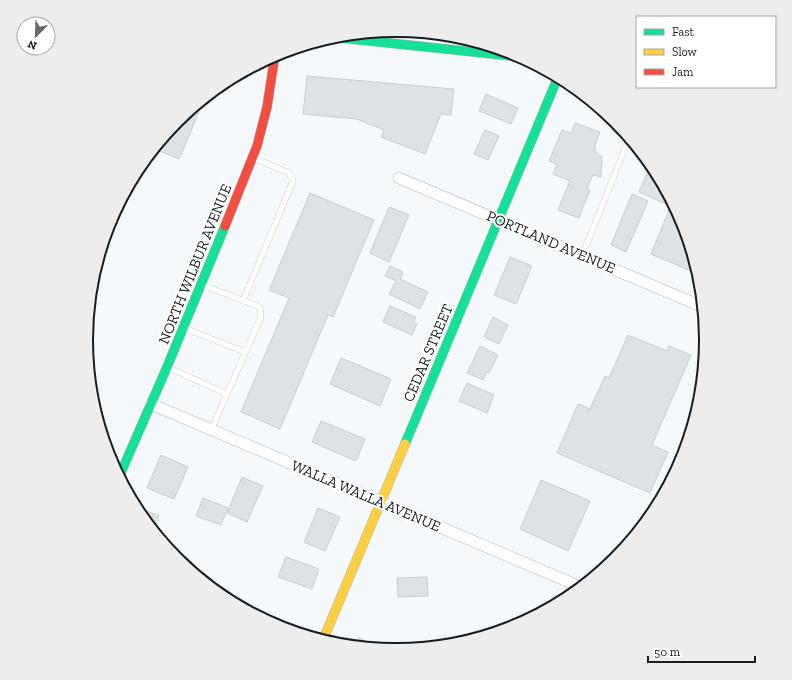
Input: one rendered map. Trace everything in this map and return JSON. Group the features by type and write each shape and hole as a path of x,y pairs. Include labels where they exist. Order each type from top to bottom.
{"main road":[{"path":"358,40 497,54"},
{"name":"NORTH WILBUR AVENUE","path":"122,470 184,327 259,143 274,63"},
{"name":"CEDAR STREET","path":"325,635 556,83"}],"street":[{"name":"PORTLAND AVENUE","path":"399,178 696,304"},
{"name":"WALLA WALLA AVENUE","path":"151,404 574,584"}],"lane":[{"path":"582,256 627,144"},
{"path":"243,301 293,181 289,173 253,158"},
{"path":"201,284 260,307 261,317 211,430"},
{"path":"184,327 245,352"},
{"path":"167,367 227,394"}],"building":[{"path":"307,76 454,89 451,115 441,114 425,154 381,137 384,130 357,119 303,114"},
{"path":"486,94 518,108 511,124 479,111"},
{"path":"200,109 179,159 160,151 168,140"},
{"path":"575,123 600,132 595,145 595,150 602,156 601,177 593,175 587,189 590,190 579,218 558,210 570,181 553,174 557,164 549,161 562,130 571,133"},
{"path":"485,130 499,136 488,160 474,154"},
{"path":"648,172 667,204 639,192"},
{"path":"310,193 374,220 333,317 328,315 280,429 241,412 289,298 269,290"},
{"path":"632,194 648,201 626,252 611,245"},
{"path":"389,207 409,215 389,262 370,253"},
{"path":"669,209 683,243 691,271 651,254"},
{"path":"510,257 532,266 516,304 494,295"},
{"path":"390,266 403,272 400,279 428,292 420,309 389,294 396,281 385,276"},
{"path":"390,306 416,317 413,323 417,324 412,335 383,322"},
{"path":"493,317 508,325 499,344 484,337"},
{"path":"628,335 667,351 669,346 691,355 652,445 668,452 650,493 557,453 578,404 590,409 605,376 609,378"},
{"path":"480,346 498,355 489,373 487,372 483,380 467,373"},
{"path":"341,358 391,379 380,406 330,384"},
{"path":"467,383 494,395 487,413 459,401"},
{"path":"321,421 365,439 356,461 312,442"},
{"path":"161,455 188,467 174,499 147,488"},
{"path":"242,477 263,486 247,522 227,513"},
{"path":"541,480 590,501 568,551 520,529"},
{"path":"203,498 228,508 221,525 196,516"},
{"path":"318,508 340,517 325,551 304,542"},
{"path":"146,511 159,516 156,524"},
{"path":"286,557 319,569 312,589 278,577"},
{"path":"427,577 428,596 398,597 397,578"}],"traffic: fast":[{"path":"358,40 497,54"},
{"path":"405,444 556,83"},
{"path":"122,470 167,367 225,226"}],"traffic: slow":[{"path":"325,635 405,444"}],"traffic: jam":[{"path":"225,226 257,146 267,107 274,63"}]}
